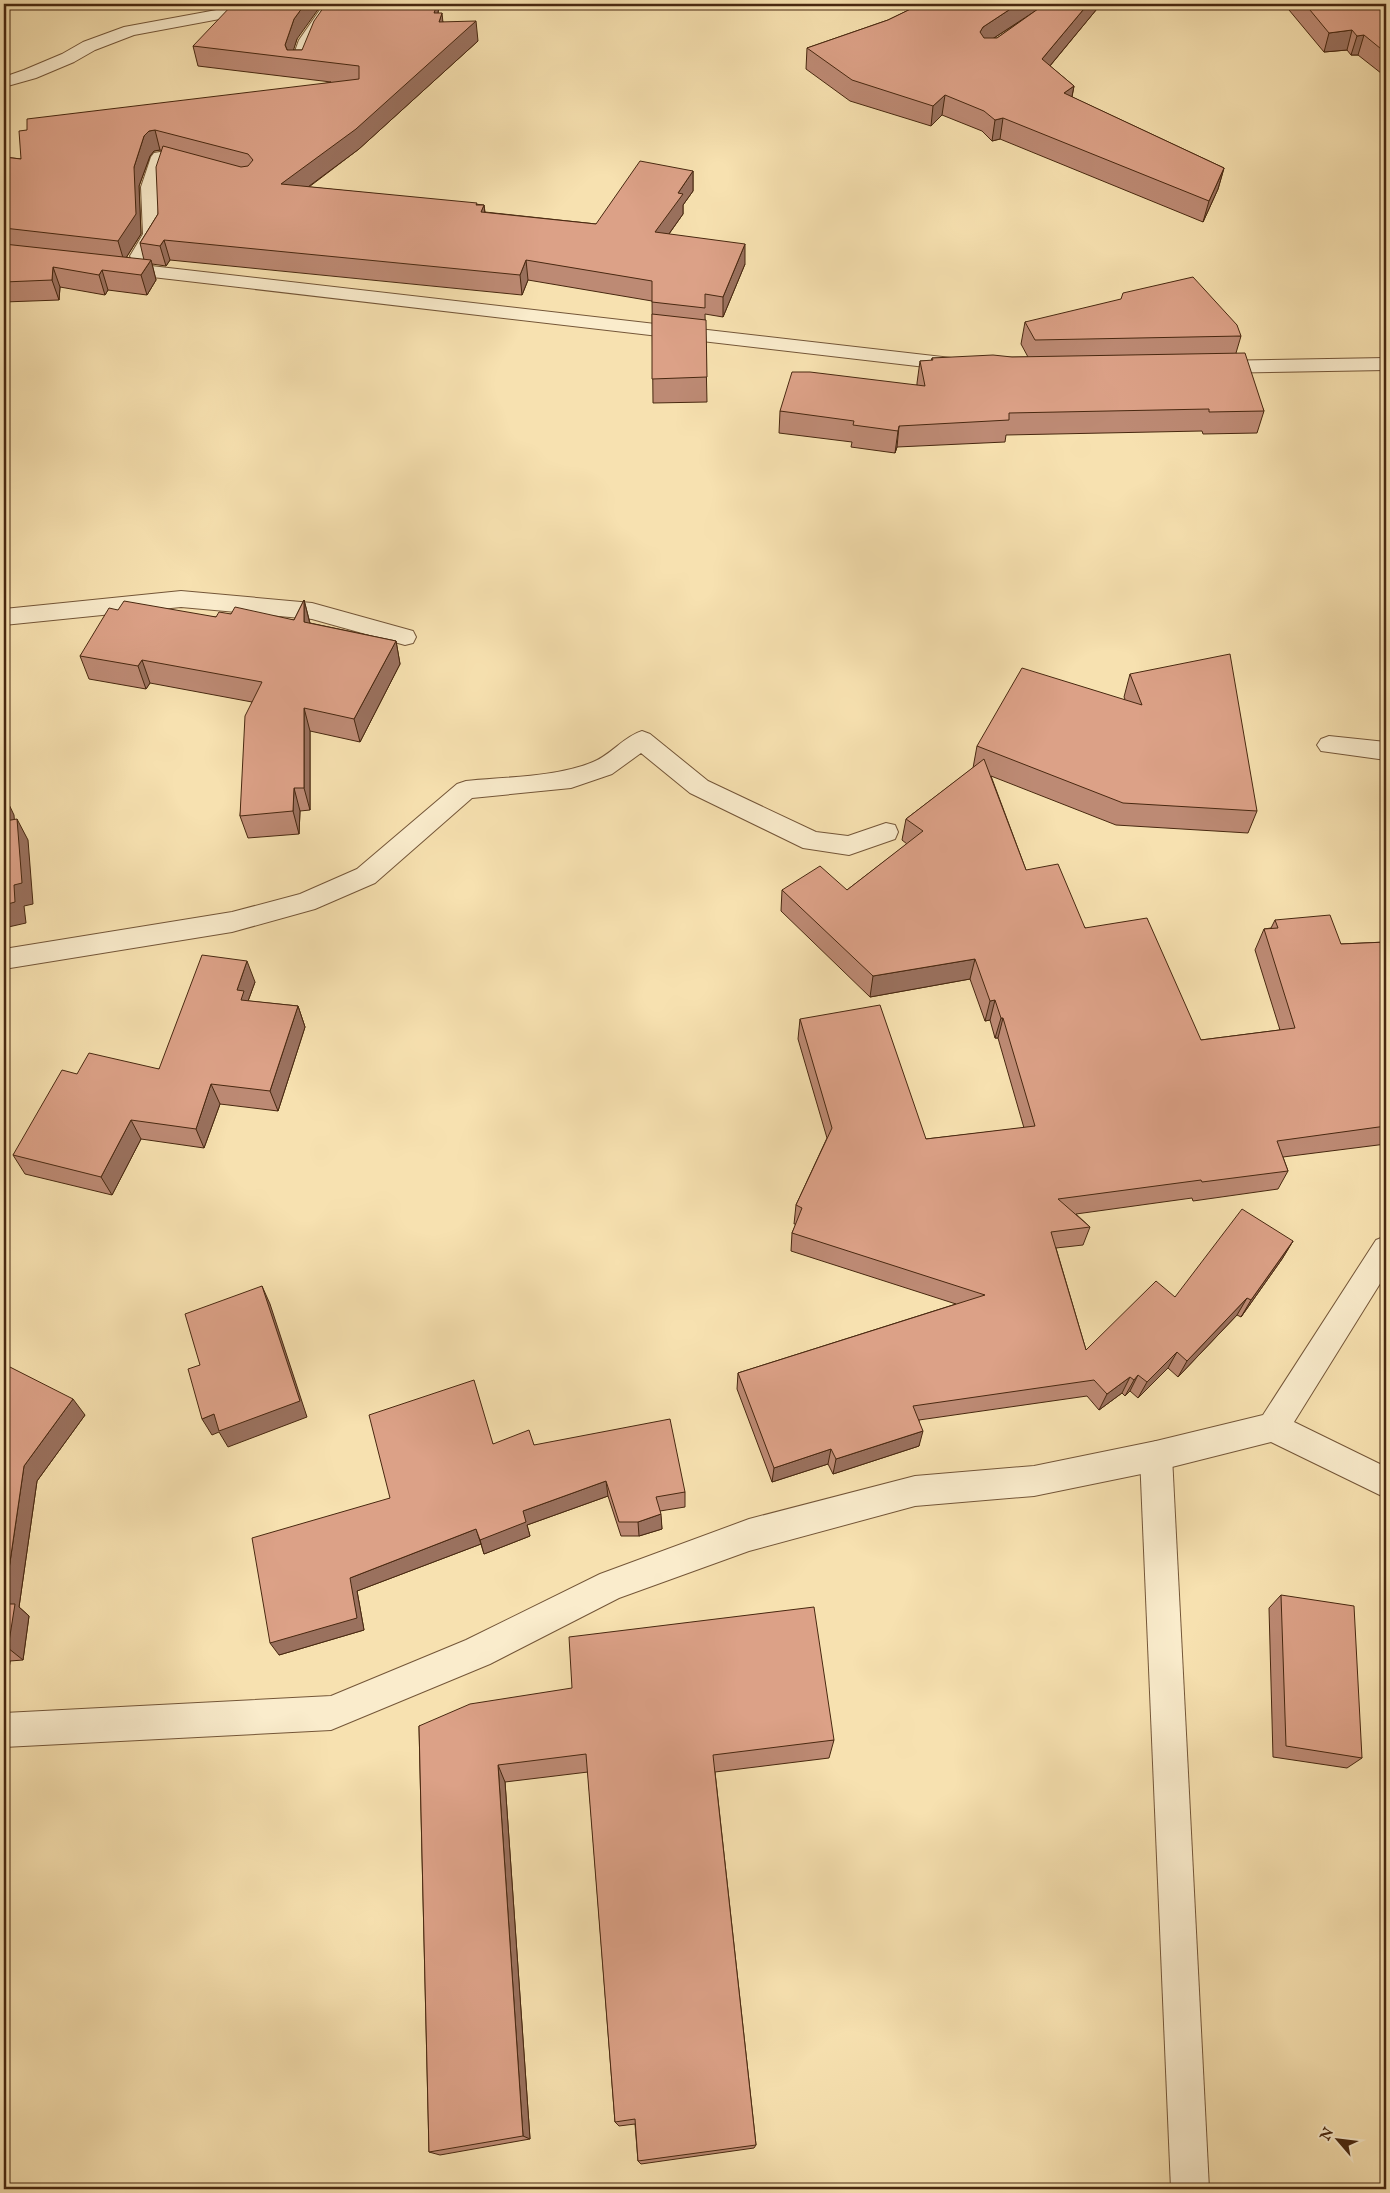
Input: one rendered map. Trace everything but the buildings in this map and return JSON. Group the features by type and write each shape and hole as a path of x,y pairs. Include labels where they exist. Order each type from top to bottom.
{"street":[{"path":"4,82 30,74 68,58 89,46 130,31 274,4"},
{"path":"298,65 300,53 309,36 332,4"},
{"path":"130,270 152,234 150,187 160,157 198,167"},
{"path":"101,267 978,368"},
{"path":"1197,368 1386,364"},
{"path":"4,617 181,599 312,611 405,637"},
{"path":"4,959 232,922 306,902 366,876 466,790 571,779 603,768 642,740 699,787 812,841 849,846 886,832"},
{"path":"1329,745 1386,751"},
{"path":"1274,1427 1386,1249"},
{"path":"4,1730 331,1713 478,1652 611,1585 749,1535 915,1491 1034,1481 1156,1456 1274,1427 1386,1483"},
{"path":"1156,1456 1190,2189"}]}
